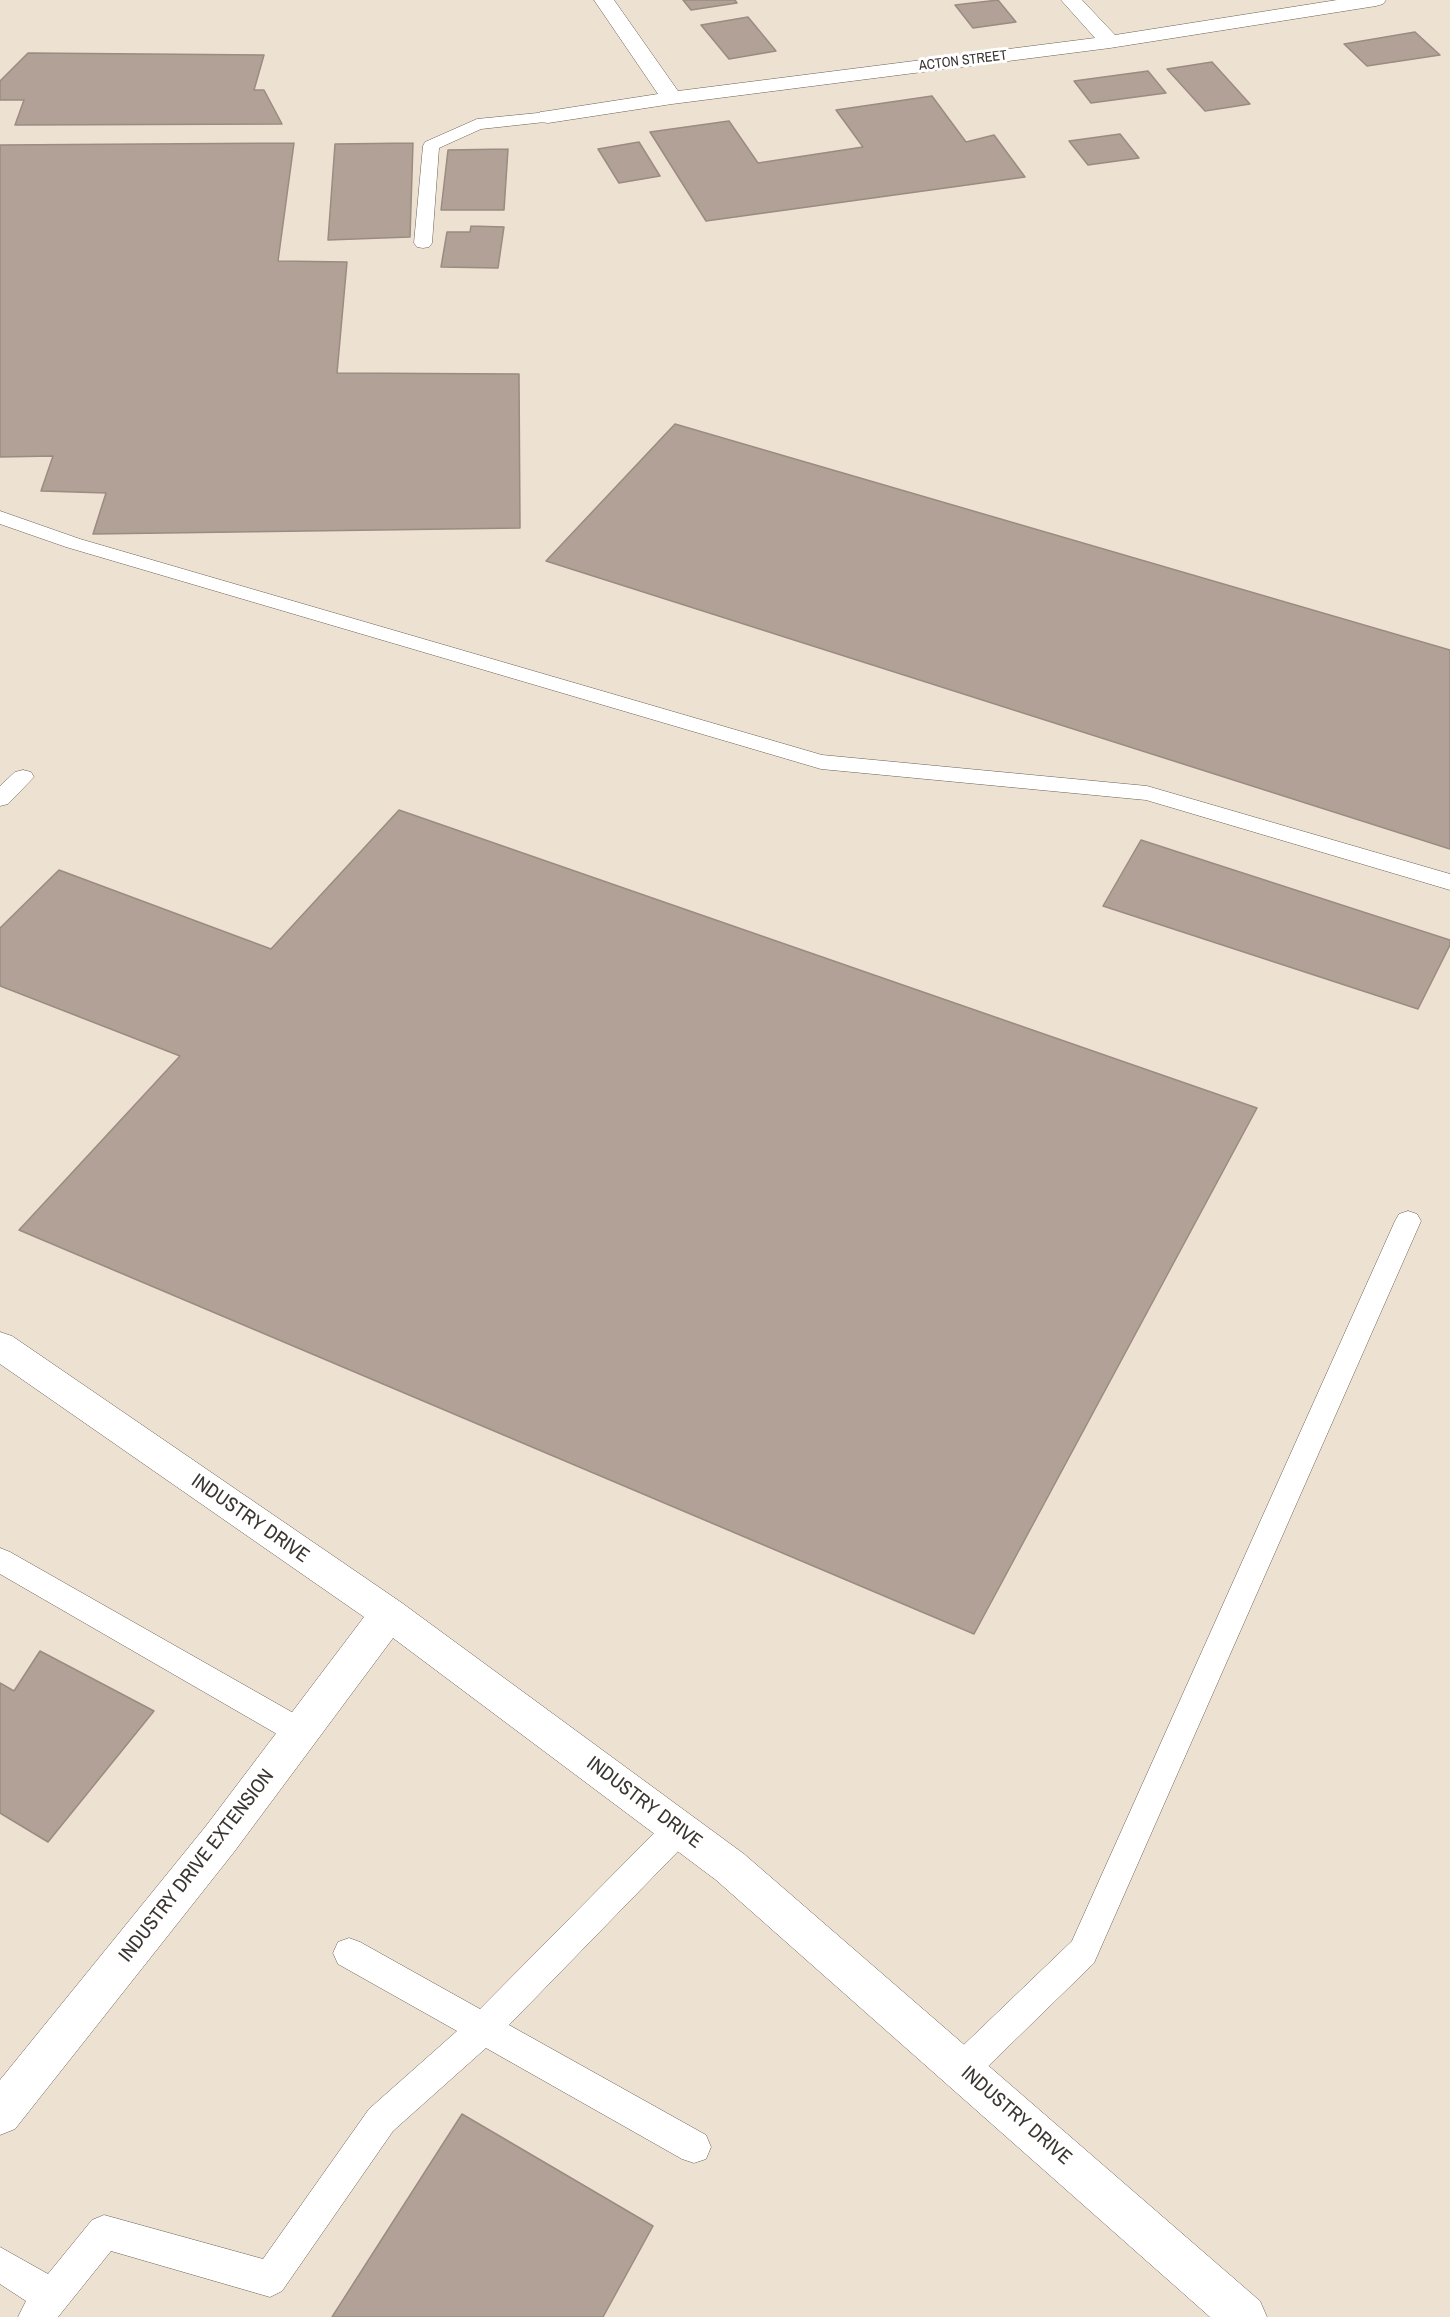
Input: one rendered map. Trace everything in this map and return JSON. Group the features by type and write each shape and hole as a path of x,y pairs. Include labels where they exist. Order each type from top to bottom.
{"street":[{"path":"604,0 672,98"},
{"path":"1071,0 1110,42"},
{"name":"ACTON STREET","path":"548,117 672,98 1110,42 1376,0"},
{"name":"INDUSTRY DRIVE","path":"0,1346 389,1614 730,1868 962,2068 1244,2317"},
{"name":"INDUSTRY DRIVE EXTENSION","path":"0,2114 220,1839 389,1614"}],"lane":[{"path":"423,243 431,146 477,124 548,117"},
{"path":"0,517 73,543 821,762 1147,794 1450,882"},
{"path":"0,799 23,777"},
{"path":"962,2068 1083,1953 1408,1221"},
{"path":"0,1560 300,1732"},
{"path":"0,2264 44,2307 104,2232 270,2280 381,2120 483,2029 679,1829"},
{"path":"349,1953 694,2147"}],"building":[{"path":"683,0 735,0 737,3 691,10"},
{"path":"998,0 1016,22 973,28 955,5"},
{"path":"748,17 776,51 729,59 701,25"},
{"path":"1415,32 1440,55 1367,66 1344,44"},
{"path":"28,53 264,55 254,90 264,90 282,124 15,125 24,100 0,100 0,81"},
{"path":"1212,62 1250,104 1205,111 1167,69"},
{"path":"1148,71 1166,93 1091,103 1074,81"},
{"path":"932,96 966,142 994,135 1025,177 706,221 650,132 729,121 758,163 863,147 836,110"},
{"path":"1120,134 1139,158 1088,165 1069,141"},
{"path":"639,142 660,176 619,183 598,149"},
{"path":"294,143 278,261 347,262 337,373 519,374 520,528 93,534 106,493 41,491 53,456 0,457 0,145"},
{"path":"413,143 410,237 328,240 335,144"},
{"path":"508,149 504,210 441,210 448,150"},
{"path":"471,226 504,227 498,268 441,267 447,232 470,232"},
{"path":"675,424 1450,650 1450,849 546,561"},
{"path":"399,810 1257,1108 974,1634 19,1230 180,1056 0,986 0,928 59,870 271,949"},
{"path":"1141,840 1450,940 1450,945 1418,1009 1103,906"},
{"path":"40,1651 154,1711 48,1842 0,1813 0,1683 14,1691"},
{"path":"462,2114 653,2226 603,2317 332,2317"}]}
